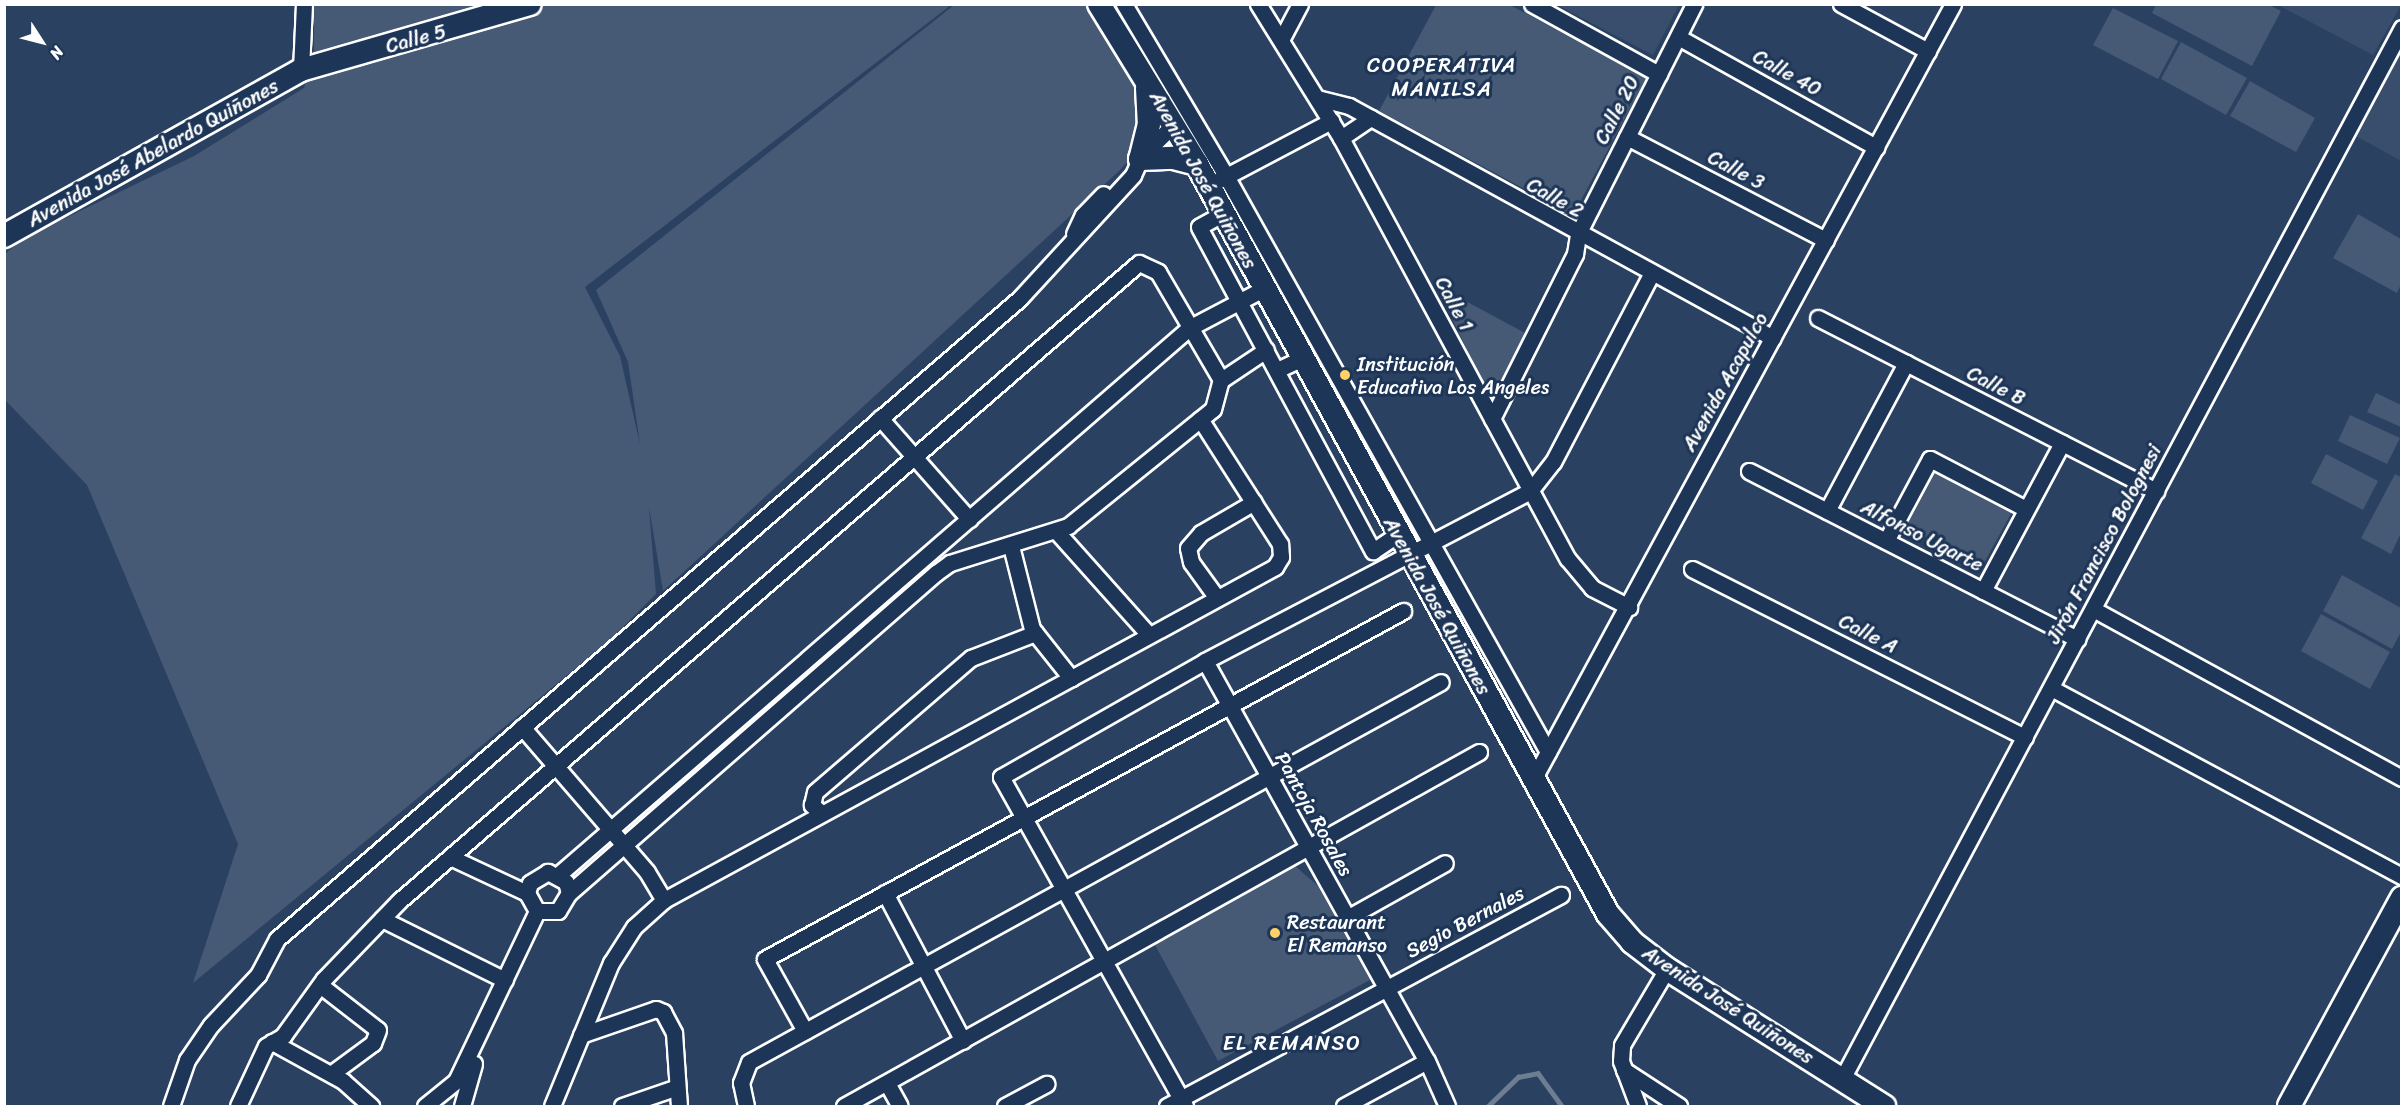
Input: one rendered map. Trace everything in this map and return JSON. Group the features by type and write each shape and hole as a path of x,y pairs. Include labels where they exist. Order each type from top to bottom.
{"street":[{"path":"301,70 304,4"},
{"name":"Calle 5","path":"301,70 530,4"},
{"name":"Avenida José Quiñones","path":"1099,4 1197,164 1217,181 1222,214 1608,914 1632,942 1667,969 1884,1107"},
{"path":"1124,4 1217,181 1432,540 1548,752"},
{"name":"Calle 1","path":"1258,4 1341,138 1530,491 1579,574 1611,601 1629,607"},
{"path":"1281,40 1300,4"},
{"path":"1532,4 1659,74"},
{"name":"Calle 20","path":"1492,419 1575,254 1578,234 1694,4"},
{"path":"1841,4 1928,51"},
{"name":"Avenida Acapulco","path":"1534,778 1629,607 1953,4"},
{"name":"Jirón Francisco Bolognesi","path":"1842,1079 2402,28"},
{"name":"Calle 40","path":"1678,37 1876,147"},
{"name":"Avenida José Abelardo Quiñones","path":"4,236 301,70"},
{"path":"1140,159 1150,110 1145,77"},
{"name":"Calle 2","path":"1317,98 1371,118 1578,234 1773,338"},
{"path":"1341,138 1371,118"},
{"path":"1217,181 1330,121"},
{"path":"171,1107 187,1060 211,1025 258,975 277,939 1020,298 1070,246 1083,215 1172,126"},
{"name":"Calle 3","path":"1627,137 1826,240"},
{"path":"1140,159 1174,158 1197,164"},
{"path":"1222,214 1199,227 1373,550 1432,540 1530,491 1553,462 1652,273"},
{"path":"238,1107 260,1054 272,1042 283,1036 320,985 382,919 450,857 1139,263 1158,272 1221,380"},
{"path":"527,893 537,875 558,875 1189,328 1263,289"},
{"name":"Calle B","path":"1818,318 2156,491"},
{"path":"425,1107 456,1081 505,980 543,912 566,903 569,893 936,573 950,563 1056,532 1213,409 1221,380 1266,350"},
{"path":"1276,370 1301,359"},
{"path":"1827,511 1906,363"},
{"path":"880,417 969,519"},
{"path":"552,1107 581,1035 627,935 664,900 820,812 1071,678 1280,562 1280,544 1200,418"},
{"path":"1983,591 2062,443"},
{"path":"1886,541 1930,459 2026,509"},
{"name":"Alfonso Ugarte","path":"1749,471 2077,639"},
{"path":"1217,598 1191,562 1188,548 1201,533 1254,502"},
{"path":"1056,532 1149,635"},
{"path":"1178,1104 1001,777 1205,661 1402,544"},
{"path":"1011,546 1035,633 1071,678"},
{"name":"Calle A","path":"1692,569 2025,737"},
{"path":"2093,609 2402,778"},
{"path":"805,1031 765,959 1403,611"},
{"path":"820,812 812,805 815,792 971,658 1035,633"},
{"name":"Pantoja Rosales","path":"1205,661 1385,988 1428,1061 1447,1107"},
{"path":"746,1107 741,1083 749,1062 1267,774 1441,682"},
{"path":"2051,688 2402,876"},
{"path":"522,727 623,845 664,900"},
{"path":"844,1107 1104,965 1479,752"},
{"path":"450,857 527,893 543,912"},
{"path":"1347,918 1444,863"},
{"path":"558,875 569,893"},
{"path":"885,894 963,1041"},
{"name":"Segio Bernales","path":"1178,1104 1385,988 1561,895"},
{"path":"2289,1107 2402,898"},
{"path":"462,1107 478,1054 543,912"},
{"path":"382,919 505,980"},
{"path":"1638,1107 1624,1070 1626,1032 1667,969"},
{"path":"320,985 378,1030 373,1043 331,1074"},
{"path":"581,1035 656,1009 663,1012 674,1033 675,1088 679,1107"},
{"path":"272,1042 331,1074 371,1107"},
{"path":"1344,1107 1428,1061"},
{"path":"1624,1070 1679,1107"},
{"path":"887,1083 900,1107"},
{"path":"1005,1107 1046,1084"},
{"path":"622,1107 675,1088"}],"shaded area":[{"path":"314,5 951,5 585,287 620,356 640,444 628,362 596,290 954,5 1087,5 1140,88 1144,111 1131,158 1119,171 663,591 649,507 656,594 610,640 193,983 238,844 87,485 5,400 5,254 24,238 194,156 304,88 314,49"},
{"path":"1436,5 1510,5 1647,77 1573,215 1379,111"},
{"path":"1557,5 1679,5 1653,55"},
{"path":"2156,5 2269,5 2281,11 2252,66 2152,13"},
{"path":"2278,5 2401,5 2373,55"},
{"path":"2113,8 2178,41 2158,79 2093,45"},
{"path":"2181,42 2247,78 2226,115 2161,79"},
{"path":"2401,51 2401,161 2356,136"},
{"path":"2250,81 2315,118 2296,152 2230,116"},
{"path":"2358,214 2401,239 2401,284 2397,293 2333,258"},
{"path":"1436,285 1527,334 1493,404"},
{"path":"2376,393 2401,405 2401,427 2367,412"},
{"path":"2350,415 2400,438 2387,464 2338,441"},
{"path":"2326,454 2378,481 2363,510 2311,483"},
{"path":"1936,471 2012,512 1979,572 1904,531"},
{"path":"2395,474 2401,477 2401,533 2391,554 2361,538"},
{"path":"2342,575 2401,608 2401,632 2392,649 2323,611"},
{"path":"2321,614 2390,652 2370,689 2301,651"},
{"path":"1294,865 1318,886 1370,980 1218,1061 1154,943"}],"waterway":[{"path":"1488,1106 1518,1077 1538,1073 1562,1106"}],"place":[{"name":"Institución Educativa Los Angeles","path":"1345,375"},
{"name":"Restaurant El Remanso","path":"1275,933"}],"district":[{"name":"COOPERATIVA MANILSA","path":"1442,77"},
{"name":"EL REMANSO","path":"1292,1043"}]}
